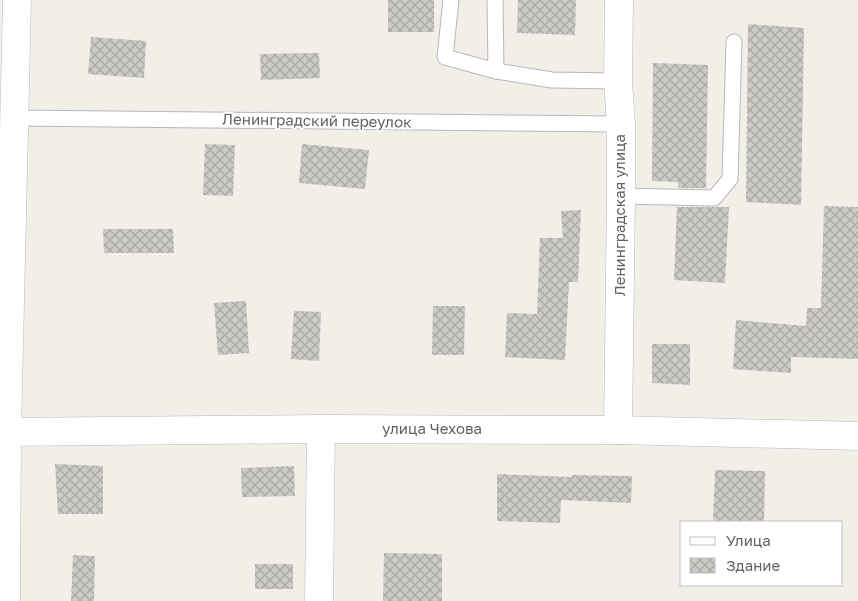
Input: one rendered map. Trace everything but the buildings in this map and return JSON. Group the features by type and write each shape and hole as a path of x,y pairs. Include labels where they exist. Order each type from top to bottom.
{"street":[{"path":"6,601 7,432 17,0"},
{"name":"Ленинградская улица","path":"618,430 621,196 621,124 618,81 619,0"},
{"path":"319,601 320,429"},
{"name":"улица Чехова","path":"7,432 320,429 618,430 858,436"}],"lane":[{"path":"451,0 445,57 496,71 552,80 618,81"},
{"path":"495,0 496,71"},
{"path":"621,196 714,198 730,179 734,42"},
{"name":"Ленинградский переулок","path":"14,118 621,124"}]}
